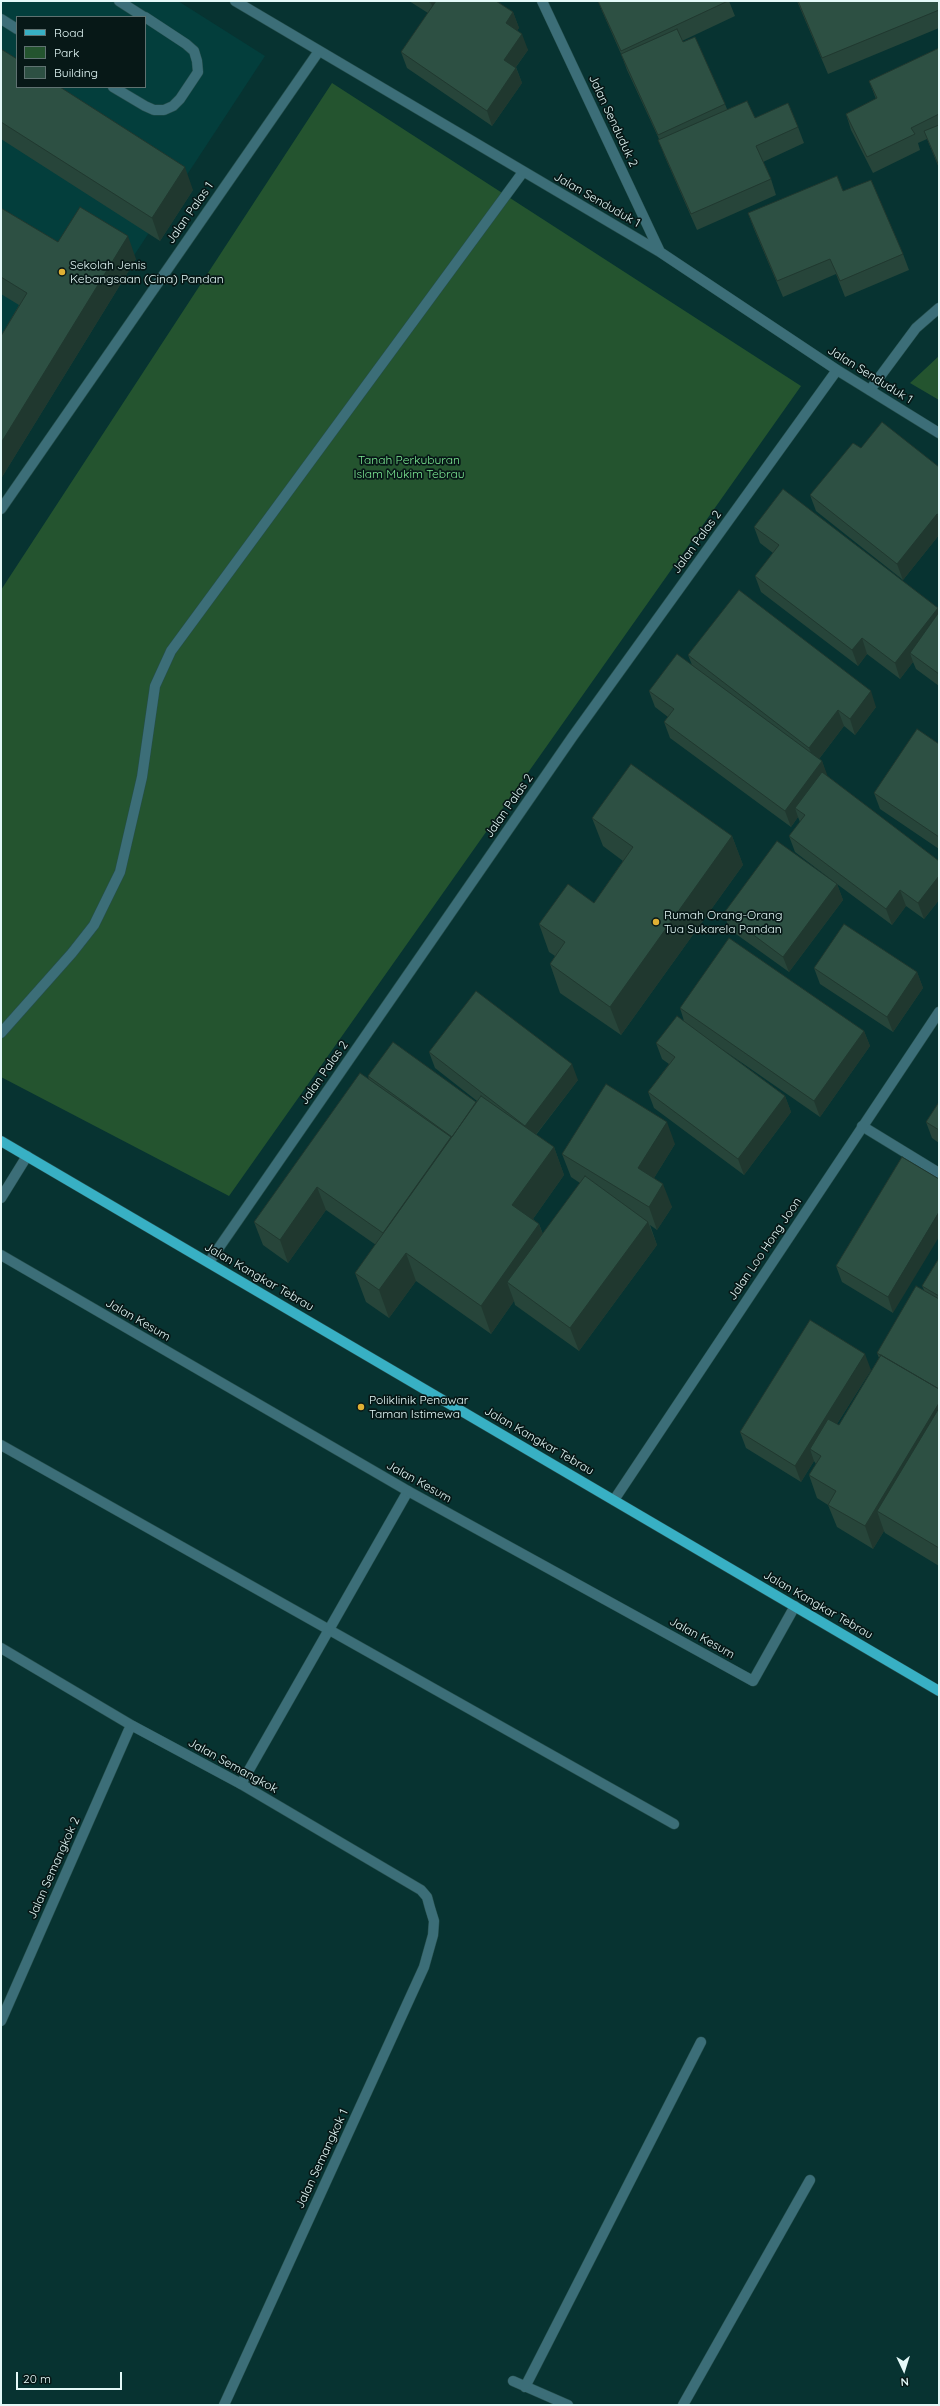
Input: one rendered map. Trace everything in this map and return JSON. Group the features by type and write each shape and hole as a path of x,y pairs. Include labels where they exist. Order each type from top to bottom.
{"main road":[{"name":"Jalan Kangkar Tebrau","path":"1,1141 939,1691"}],"street":[{"path":"119,1 143,16"},
{"name":"Jalan Senduduk 1","path":"235,1 660,252 837,370 939,433"},
{"name":"Jalan Senduduk 2","path":"542,1 660,252"},
{"path":"115,88 145,106 154,110 164,110 173,106 180,99 198,72 198,61 194,51 146,18"},
{"path":"1,19 16,28"},
{"name":"Jalan Palas 1","path":"1,509 319,51"},
{"path":"1,1033 72,953 94,924 120,872 142,777 155,686 171,651 523,172"},
{"path":"870,390 916,328 939,308"},
{"name":"Jalan Palas 2","path":"209,1262 573,736 837,370"},
{"name":"Jalan Loo Hong Joon","path":"614,1500 939,1012"},
{"path":"862,1126 939,1173"},
{"path":"1,1198 27,1156"},
{"name":"Jalan Kesum","path":"1,1255 408,1491 753,1681 795,1606"},
{"path":"1,1444 674,1824"},
{"path":"241,1784 331,1631 408,1491"},
{"name":"Jalan Semangkok","path":"1,1648 131,1725 241,1784 421,1890 427,1897 434,1921"},
{"name":"Jalan Semangkok 2","path":"1,2022 131,1725"},
{"name":"Jalan Semangkok 1","path":"224,2405 424,1967 432,1947 434,1921"},
{"path":"525,2387 701,2042"},
{"path":"683,2405 810,2180"},
{"path":"513,2381 568,2405"}],"shaded area":[{"name":"Sekolah Jenis Kebangsaan (Cina) Pandan","path":"1,1 178,1 265,56 1,458"}],"green space":[{"name":"Tanah Perkuburan Islam Mukim Tebrau","path":"332,83 801,386 229,1196 1,1077 1,590"},
{"path":"939,356 939,400 910,383"}],"building":[{"path":"436,1 496,1 513,12 506,23 522,34 504,60 516,68 487,111 401,52"},
{"path":"598,1 728,1 621,51"},
{"path":"798,1 939,1 939,10 822,58"},
{"path":"677,29 683,42 695,37 725,104 658,135 621,54"},
{"path":"939,48 939,114 911,128 915,134 867,157 846,114 877,98 869,81"},
{"path":"1,49 16,58 16,88 62,88 185,167 152,218 1,122"},
{"path":"747,101 755,118 788,103 798,127 756,146 771,179 691,214 658,140"},
{"path":"939,125 939,166 924,131"},
{"path":"837,176 843,191 871,180 903,254 840,281 830,259 777,281 748,213"},
{"path":"80,207 128,236 1,443 1,336 27,293 1,277 1,208 58,242"},
{"path":"882,422 939,467 939,515 937,514 897,564 810,495 853,443 861,448"},
{"path":"783,489 938,608 895,663 862,638 852,650 755,576 779,545 754,527"},
{"path":"739,590 871,691 850,719 838,710 809,748 688,655"},
{"path":"939,612 939,674 910,653"},
{"path":"677,654 822,761 785,811 664,722 674,709 649,691"},
{"path":"917,729 939,744 939,837 874,793"},
{"name":"Rumah Orang-Orang Tua Sukarela Pandan","path":"631,764 732,836 610,1007 550,964 565,942 539,924 568,884 594,903 633,847 592,818"},
{"path":"822,772 939,861 939,876 918,903 900,890 886,909 789,836 805,815 795,808"},
{"path":"777,841 837,884 783,957 724,913"},
{"path":"844,924 917,972 887,1017 814,968"},
{"path":"729,938 864,1031 814,1101 680,1008"},
{"path":"476,991 572,1064 525,1126 429,1052"},
{"path":"677,1016 785,1096 738,1159 648,1092 675,1057 656,1043"},
{"path":"393,1042 476,1102 452,1137 368,1076"},
{"path":"360,1073 451,1137 383,1233 317,1187 280,1240 254,1222"},
{"path":"606,1084 667,1122 638,1168 663,1184 649,1207 562,1154"},
{"path":"481,1096 554,1147 512,1205 539,1224 481,1306 406,1253 379,1290 355,1273"},
{"path":"939,1102 939,1130 926,1122"},
{"path":"902,1157 939,1179 939,1212 888,1297 836,1266"},
{"path":"585,1176 648,1222 570,1328 507,1282"},
{"path":"939,1258 939,1296 922,1286"},
{"path":"916,1286 939,1299 939,1389 877,1353"},
{"path":"810,1320 865,1354 795,1466 740,1432"},
{"path":"881,1355 939,1389 939,1403 865,1526 828,1505 836,1491 809,1475 821,1456 810,1449 828,1419 839,1425"},
{"path":"939,1408 939,1548 877,1511"}],"place":[{"name":"Sekolah Jenis Kebangsaan (Cina) Pandan","path":"62,272"},
{"name":"Rumah Orang-Orang Tua Sukarela Pandan","path":"656,922"},
{"name":"Poliklinik Penawar Taman Istimewa","path":"361,1407"}]}
